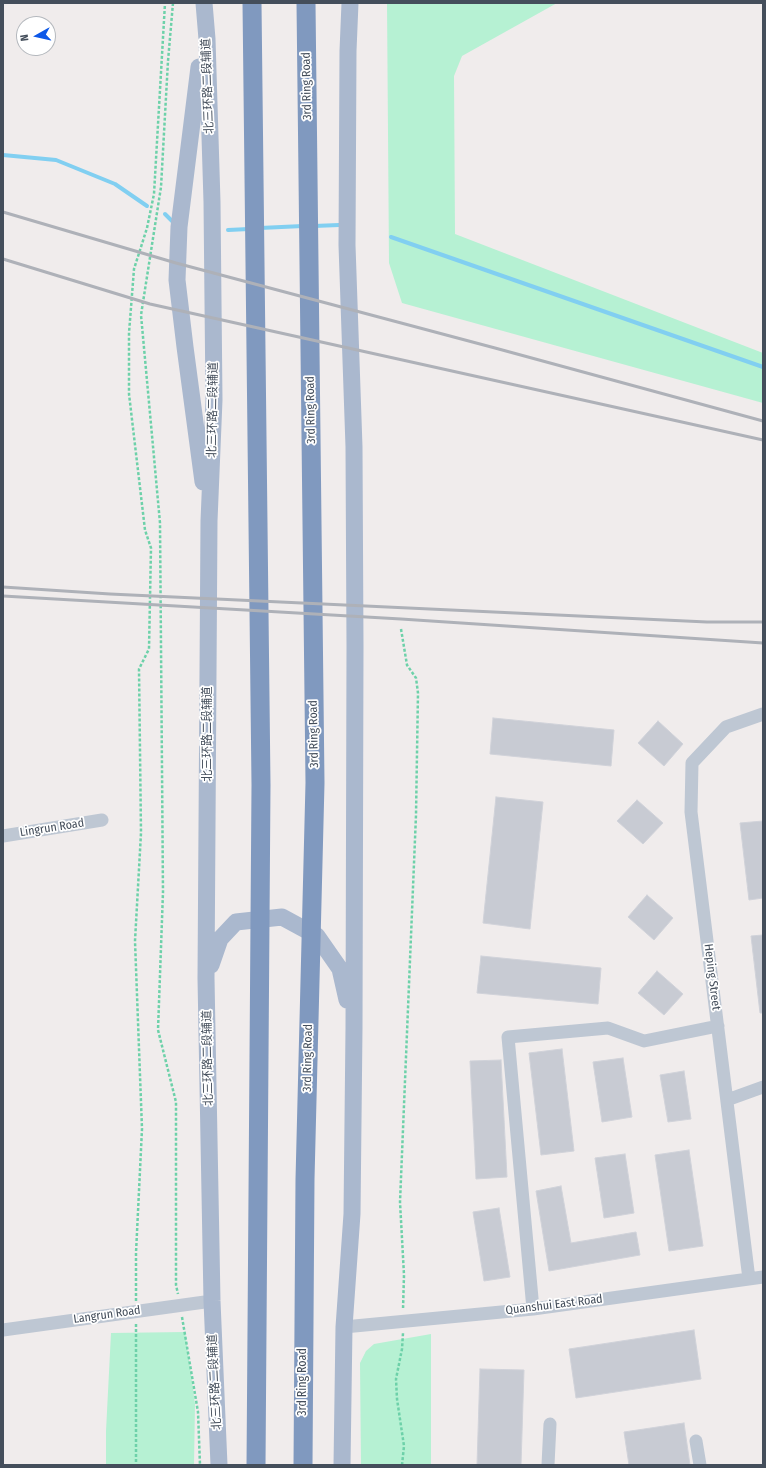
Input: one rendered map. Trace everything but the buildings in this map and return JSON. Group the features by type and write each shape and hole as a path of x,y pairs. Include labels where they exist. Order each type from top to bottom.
{"highway":[{"path":"252,3 261,784 256,1465"},
{"name":"3rd Ring Road","path":"303,1465 305,1179 315,783 306,3"},
{"path":"250,1465 257,1418"}],"main road":[{"path":"342,1465 344,1327 352,1214 354,1028 354,455 347,245 348,51 350,3"},
{"path":"205,11 180,227 177,280 196,435 209,521"},
{"name":"北三环路二段辅道","path":"205,11 212,202 214,400 209,521 206,978 212,1301 219,1465"},
{"path":"206,978 220,939 236,922 282,917 317,936 340,969 354,1028"}],"street":[{"name":"Heping Street","path":"749,1279 691,812 692,763 726,727 763,714"},
{"name":"Lingrun Road","path":"3,836 102,820"},
{"path":"533,1308 508,1038 608,1028 644,1041 718,1026"},
{"path":"727,1100 763,1087"},
{"name":"Quanshui East Road","path":"344,1327 533,1308 763,1277"},
{"name":"Langrun Road","path":"3,1330 212,1301"},
{"path":"548,1465 550,1424"},
{"path":"696,1440 700,1465"}],"path":[{"path":"136,1465 136,1252 142,1129 135,941 141,833 139,669 149,649 151,548 145,530 129,394 129,333 134,269 147,228 154,194 165,3"},
{"path":"173,3 168,61 161,187 141,315 160,523 163,892 158,1030 176,1102 176,1285 198,1412 200,1465"},
{"path":"401,629 408,665 416,678 418,693 416,815 400,1202 404,1275 403,1321 402,1349 396,1379 397,1399 404,1446 402,1465"}],"green space":[{"path":"387,3 557,3 462,56 454,76 455,234 763,353 763,403 402,303 389,263"},
{"path":"185,1332 195,1404 194,1465 106,1465 106,1431 111,1333"},
{"path":"431,1334 431,1465 361,1465 360,1363 366,1351 374,1344"}],"waterway":[{"path":"3,155 56,160 115,184 147,206"},
{"path":"165,214 172,221"},
{"path":"314,226 339,225"},
{"path":"260,228 303,226"},
{"path":"228,230 249,229"},
{"path":"391,237 763,367"}],"railway":[{"path":"3,212 176,263 763,421"},
{"path":"3,259 150,304 763,440"},
{"path":"3,587 110,594 707,622 763,622"},
{"path":"3,596 401,619 763,643"}]}
